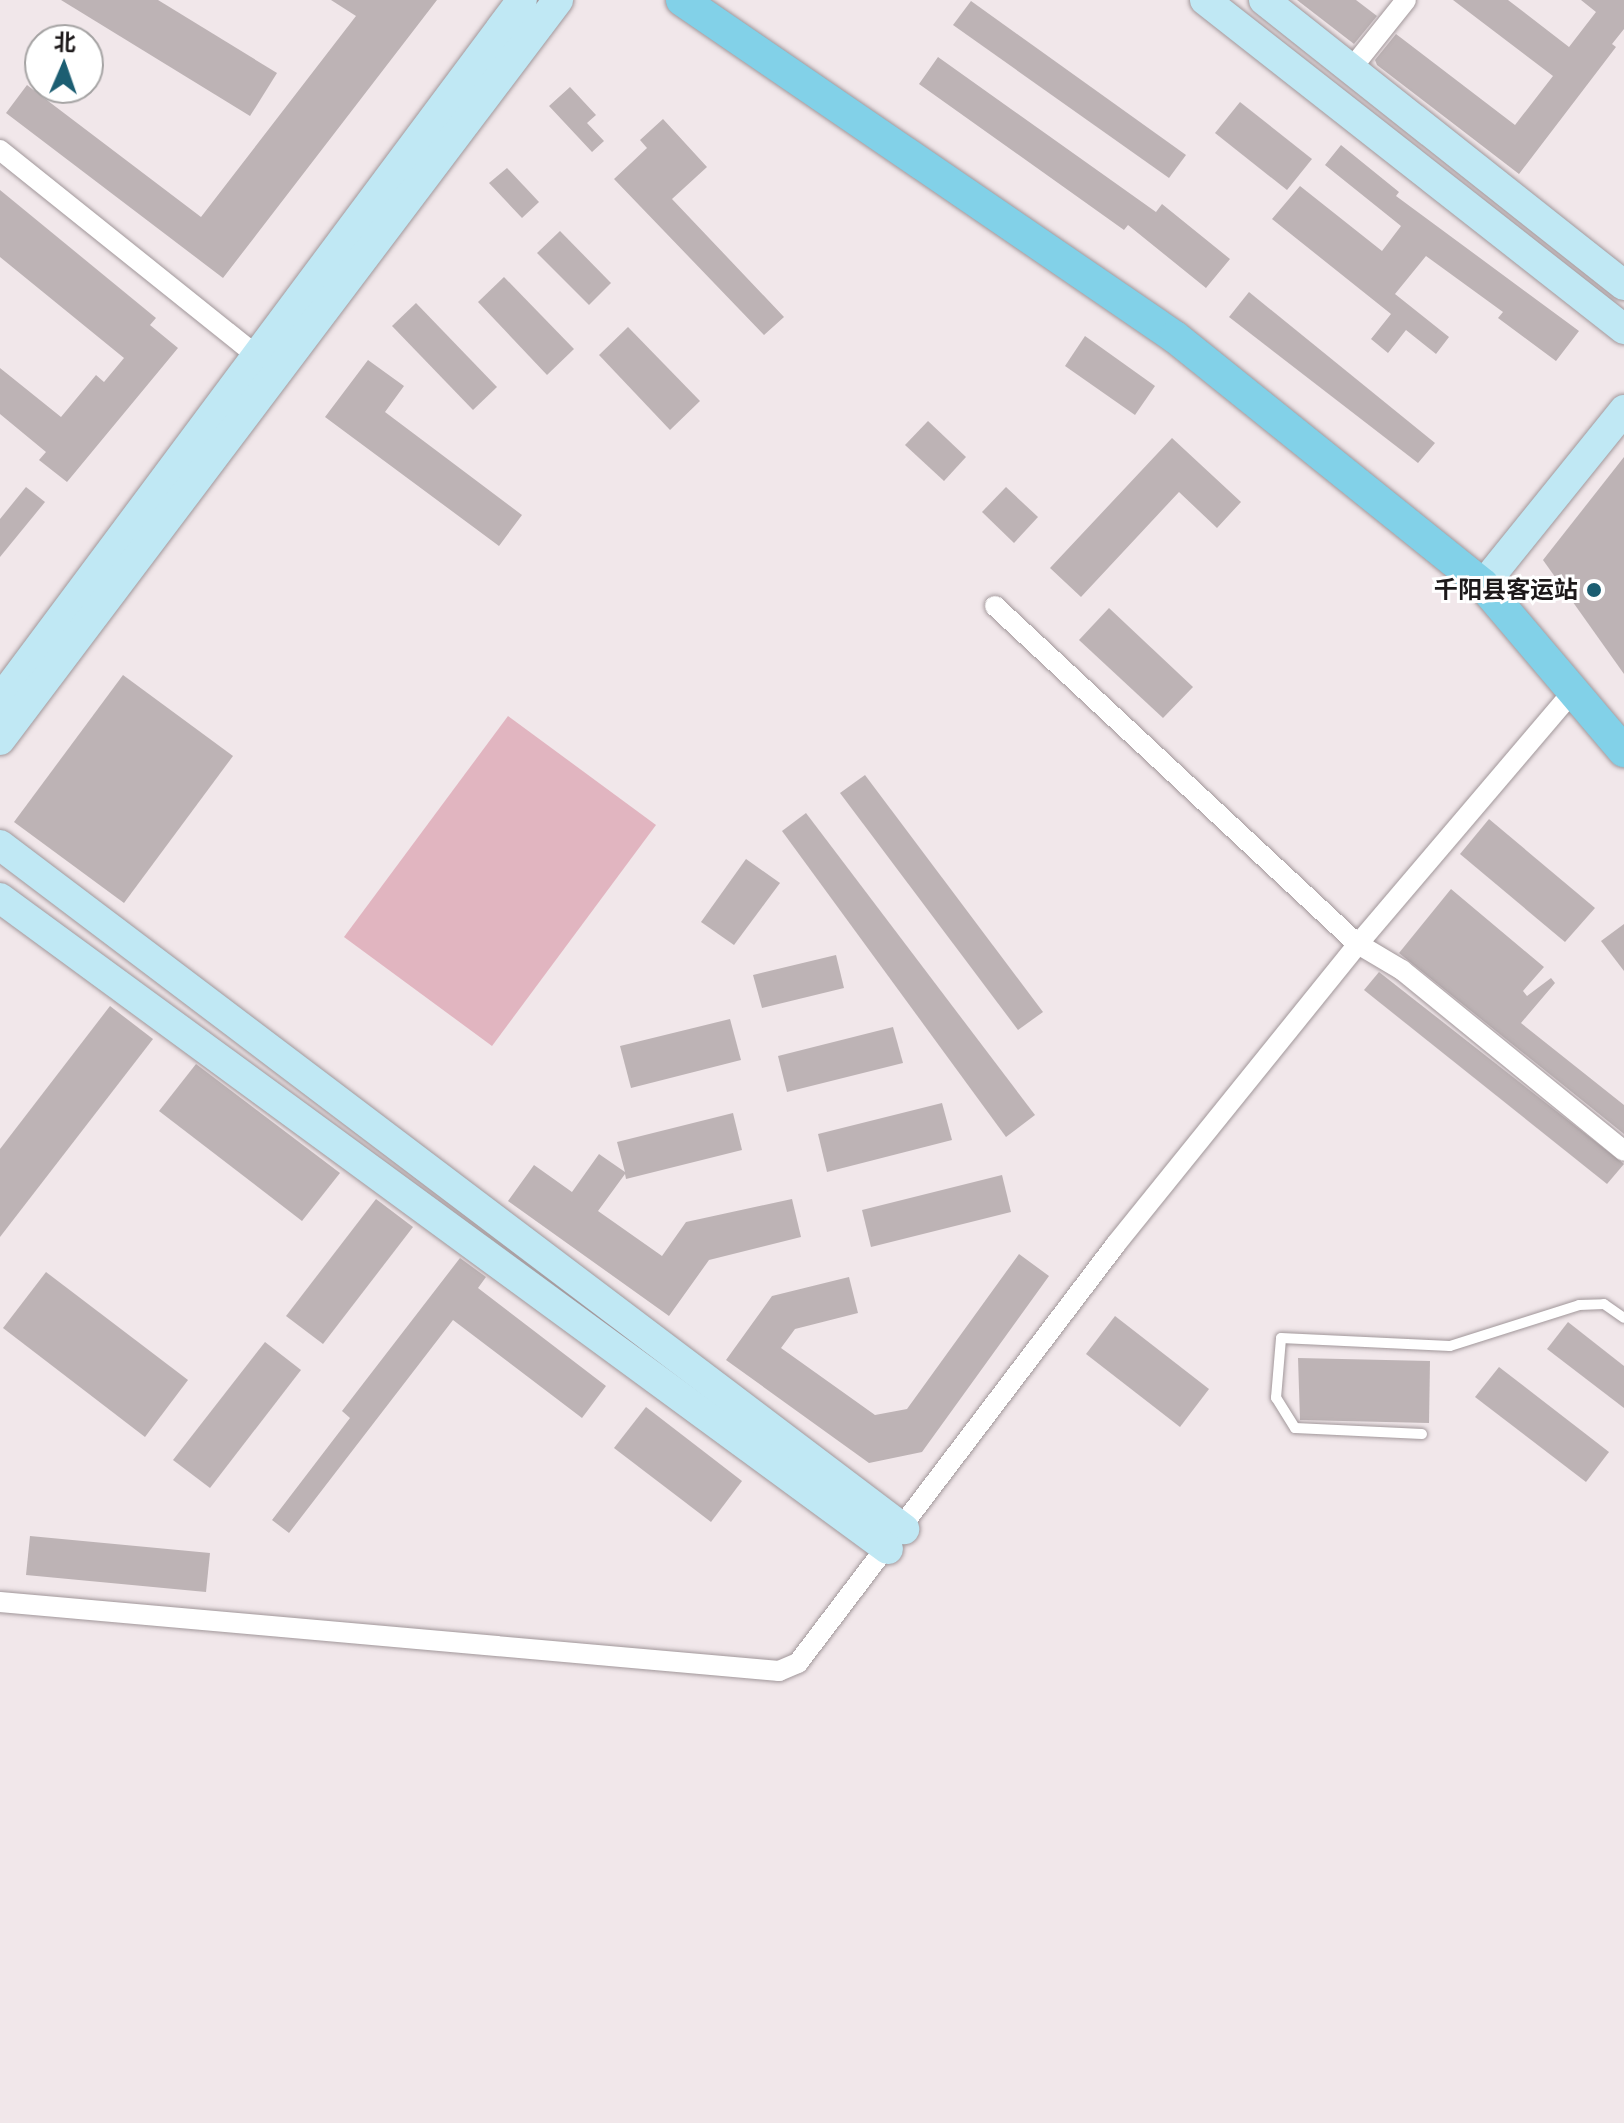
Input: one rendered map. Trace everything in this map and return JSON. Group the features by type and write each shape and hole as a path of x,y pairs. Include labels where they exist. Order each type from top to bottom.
{"main road":[{"path":"0,740 522,0"},
{"path":"0,700 558,0"},
{"path":"682,0 1175,337 1483,585 1576,688 1624,751"},
{"path":"1205,0 1624,329"},
{"path":"1264,0 1624,285"},
{"path":"1483,585 1624,410"},
{"path":"0,845 896,1539"},
{"path":"0,898 896,1539"}],"street":[{"path":"1351,69 1406,0"},
{"path":"0,150 266,363"},
{"path":"995,606 1358,944 1402,970 1624,1151"},
{"path":"0,1602 779,1671 798,1663 896,1539 1116,1244 1358,944 1576,688"}],"lane":[{"path":"1422,1434 1295,1428 1276,1398 1281,1338 1450,1346 1579,1305 1604,1304 1624,1318"}],"shaded area":[{"path":"508,716 656,825 492,1046 344,937"}],"building":[{"path":"61,0 158,0 277,73 250,116"},
{"path":"331,0 437,0 223,278 6,113 24,89 24,104 52,104 201,217 356,16"},
{"path":"1297,0 1356,0 1377,16 1354,44"},
{"path":"1453,0 1508,0 1569,47 1596,12 1581,0 1624,0 1624,29 1612,44 1616,47 1519,174 1377,65 1375,60 1396,34 1515,125 1553,76"},
{"path":"971,1 1186,155 1169,178 953,25"},
{"path":"938,57 1156,212 1162,204 1230,259 1206,288 1128,225 1124,230 919,84"},
{"path":"570,87 596,115 587,123 604,141 592,152 549,106"},
{"path":"1240,102 1312,159 1287,190 1215,133"},
{"path":"663,119 707,167 672,199 784,317 764,335 614,179 647,148 640,140"},
{"path":"1341,145 1399,192 1396,196 1579,331 1556,361 1498,318 1503,312 1426,256 1395,294 1449,337 1436,354 1406,330 1388,353 1371,339 1391,314 1272,219 1300,186 1382,251 1401,226 1325,165"},
{"path":"507,168 539,202 522,218 489,183"},
{"path":"0,190 156,318 150,325 178,348 67,482 39,460 46,452 0,414 0,368 61,417 96,375 104,382 124,358 0,257"},
{"path":"560,231 611,283 589,305 537,253"},
{"path":"504,277 574,349 547,375 478,302"},
{"path":"1249,292 1435,443 1418,463 1229,317"},
{"path":"416,303 497,387 473,410 392,326"},
{"path":"628,327 700,401 670,430 599,355"},
{"path":"1085,336 1155,386 1135,415 1065,366"},
{"path":"368,360 404,386 385,412 522,515 499,546 325,417"},
{"path":"928,421 966,457 944,481 905,445"},
{"path":"1172,438 1241,502 1217,528 1179,492 1081,597 1050,568"},
{"name":"千阳县客运站","path":"1624,457 1624,674 1543,560"},
{"path":"26,487 45,502 0,557 0,519"},
{"path":"1006,487 1038,517 1014,543 982,512"},
{"path":"1109,608 1193,687 1163,718 1079,640"},
{"path":"123,675 233,756 124,903 14,822"},
{"path":"865,775 1043,1012 1018,1030 840,793"},
{"path":"806,813 1035,1115 1006,1137 782,831"},
{"path":"1489,819 1595,908 1565,942 1460,854"},
{"path":"746,859 780,883 734,945 701,922"},
{"path":"1451,889 1544,967 1523,991 1527,996 1551,978 1555,983 1521,1023 1624,1105 1624,1134 1399,953"},
{"path":"1624,924 1624,971 1601,941"},
{"path":"836,955 844,988 762,1008 753,975"},
{"path":"1379,972 1624,1164 1607,1184 1364,990"},
{"path":"110,1006 153,1039 0,1237 0,1149"},
{"path":"730,1019 741,1060 631,1088 620,1046"},
{"path":"893,1027 903,1063 787,1092 778,1056"},
{"path":"196,1064 340,1173 302,1221 159,1111"},
{"path":"942,1103 952,1140 827,1172 818,1134"},
{"path":"733,1113 742,1150 626,1179 625,1174 598,1211 662,1256 686,1222 792,1199 801,1237 709,1260 669,1316 508,1201 534,1165 572,1192 599,1154 625,1172 617,1142"},
{"path":"1002,1175 1011,1212 871,1247 862,1210"},
{"path":"376,1199 413,1227 323,1344 286,1316"},
{"path":"1019,1254 1049,1276 922,1452 869,1463 726,1360 772,1296 849,1277 858,1313 795,1329 781,1348 875,1415 907,1409"},
{"path":"460,1258 486,1277 478,1288 606,1386 582,1418 453,1320 289,1533 272,1520 350,1418 342,1411"},
{"path":"46,1272 188,1380 145,1437 3,1328"},
{"path":"1115,1316 1209,1389 1180,1427 1086,1354"},
{"path":"1568,1322 1624,1366 1624,1408 1547,1349"},
{"path":"265,1342 301,1370 210,1488 173,1460"},
{"path":"1298,1358 1430,1361 1429,1423 1300,1420"},
{"path":"1499,1367 1609,1452 1586,1482 1475,1397"},
{"path":"646,1407 742,1481 711,1522 614,1448"},
{"path":"30,1536 210,1553 206,1592 26,1575"}],"place":[{"name":"千阳县客运站","path":"1594,590"}]}
